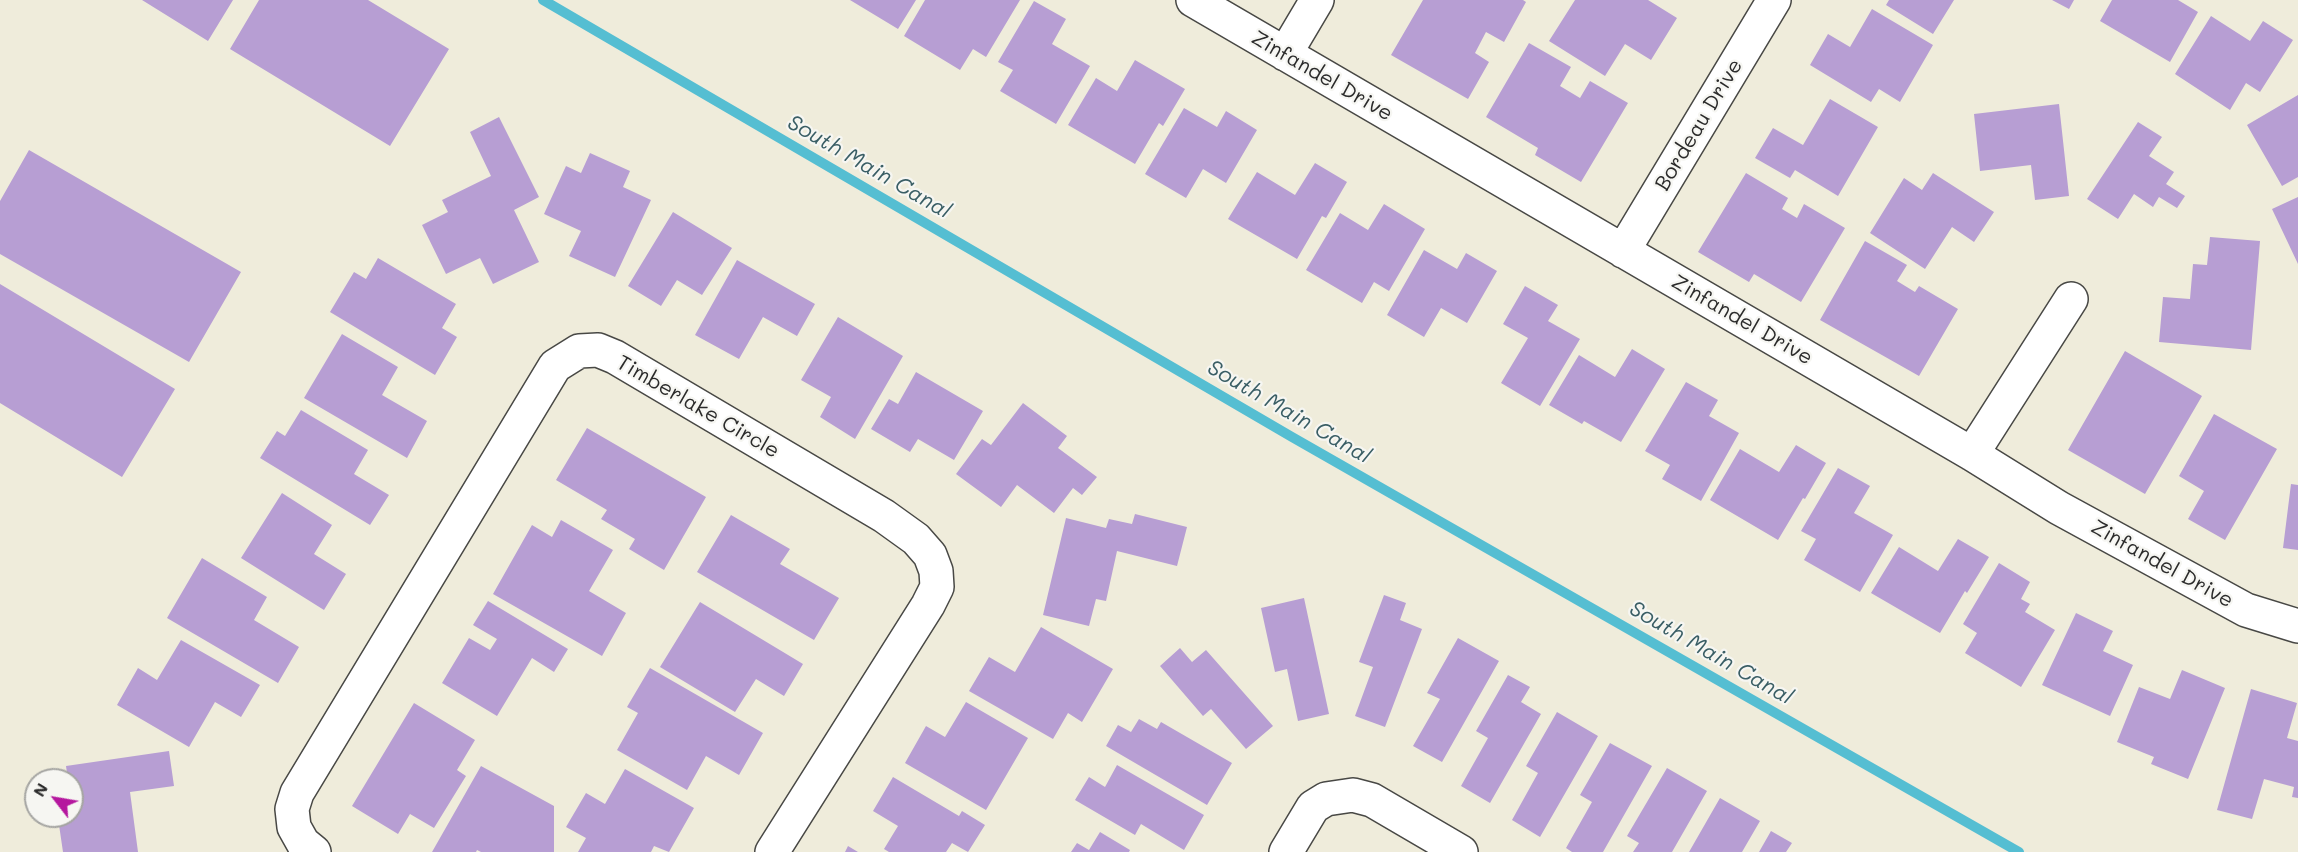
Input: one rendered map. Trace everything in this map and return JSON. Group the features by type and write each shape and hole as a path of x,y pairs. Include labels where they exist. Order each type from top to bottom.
{"street":[{"name":"Zinfandel Drive","path":"1193,0 1972,454 2059,508 2246,610 2298,626"},
{"path":"1285,54 1317,0"},
{"name":"Bordeau Drive","path":"1623,251 1774,0"},
{"path":"1972,454 2071,299"},
{"name":"Timberlake Circle","path":"314,852 303,843 294,827 292,809 297,793 555,366 579,351 598,350 615,357 884,516 916,539 930,555 936,571 936,587 928,605 772,852"},
{"path":"1286,852 1313,807 1326,800 1353,795 1372,800 1461,852"}],"building":[{"path":"142,0 233,0 208,41"},
{"path":"259,0 368,0 449,49 390,146 230,49"},
{"path":"850,0 916,0 898,29"},
{"path":"925,0 1020,0 986,57 973,49 960,70 904,36"},
{"path":"1423,0 1523,0 1526,2 1504,42 1486,32 1475,53 1489,62 1468,99 1391,55"},
{"path":"1575,0 1648,0 1677,18 1651,60 1625,44 1605,76 1549,41"},
{"path":"1889,0 1954,0 1933,34 1886,5"},
{"path":"2052,0 2074,0 2069,9"},
{"path":"2112,0 2178,0 2198,12 2170,62 2100,21"},
{"path":"1034,1 1066,19 1052,44 1090,66 1056,124 1000,91 1013,70 998,62"},
{"path":"1872,9 1933,45 1900,102 1879,89 1871,102 1810,65 1828,34 1850,47"},
{"path":"2211,16 2250,41 2263,21 2293,40 2260,92 2246,83 2230,110 2175,74"},
{"path":"1529,43 1571,67 1560,86 1580,98 1590,81 1628,103 1581,182 1535,155 1538,148 1486,117"},
{"path":"1135,60 1185,89 1163,126 1159,123 1135,164 1068,125 1096,78 1117,91"},
{"path":"2298,95 2298,177 2282,186 2247,125"},
{"path":"1830,99 1878,127 1838,196 1795,170 1790,178 1755,158 1773,128 1803,145"},
{"path":"2059,104 2069,196 2035,200 2031,165 1980,171 1974,114"},
{"path":"1184,108 1217,127 1226,111 1257,130 1226,183 1203,169 1186,198 1145,174"},
{"path":"499,117 539,197 514,210 539,262 493,284 480,258 446,274 422,225 448,212 442,200 491,176 470,132"},
{"path":"2138,122 2162,137 2149,156 2174,172 2166,184 2185,196 2177,208 2159,197 2153,207 2134,194 2118,219 2087,199"},
{"path":"29,150 241,272 189,362 0,254 0,201"},
{"path":"590,153 630,171 623,187 651,200 615,277 569,256 581,231 544,214 566,166 581,173"},
{"path":"1315,163 1347,182 1326,218 1322,216 1297,259 1228,219 1257,172 1295,195"},
{"path":"1746,173 1788,198 1782,209 1797,218 1804,204 1845,228 1801,302 1754,274 1749,282 1698,252"},
{"path":"1933,173 1994,212 1974,242 1952,227 1925,269 1870,233 1904,178 1922,190"},
{"path":"2298,197 2298,264 2272,209"},
{"path":"1384,204 1425,229 1389,291 1374,282 1362,303 1306,270 1340,213 1368,230"},
{"path":"673,212 732,248 702,295 677,280 661,306 628,286"},
{"path":"2210,237 2260,241 2251,350 2159,342 2163,297 2190,299 2193,264 2207,265"},
{"path":"1865,241 1907,265 1897,281 1915,292 1919,286 1958,309 1919,376 1820,320"},
{"path":"1424,250 1457,269 1466,253 1497,271 1467,323 1441,308 1424,337 1387,315"},
{"path":"378,258 456,304 442,328 457,337 435,375 330,312 354,272 366,279"},
{"path":"737,260 815,304 797,336 763,317 739,359 695,335"},
{"path":"0,284 175,389 122,477 0,403"},
{"path":"1525,286 1558,305 1548,321 1580,339 1540,406 1501,383 1528,338 1503,324"},
{"path":"838,317 903,356 855,439 820,417 831,397 801,380"},
{"path":"342,334 398,367 382,395 427,421 407,458 304,398"},
{"path":"1632,349 1665,369 1621,442 1584,421 1582,424 1549,405 1579,355 1615,377"},
{"path":"2125,351 2202,396 2145,494 2068,450"},
{"path":"916,372 983,411 954,460 918,439 910,452 871,429 889,399 898,404"},
{"path":"1686,382 1718,400 1709,416 1739,433 1701,501 1662,479 1670,465 1645,451"},
{"path":"1023,403 1067,436 1058,448 1097,477 1082,495 1073,488 1054,513 1017,485 1001,507 956,474 982,439 991,445"},
{"path":"301,410 368,450 354,474 389,495 370,525 260,458 277,431 285,436"},
{"path":"2214,414 2277,449 2225,540 2188,519 2204,491 2179,476"},
{"path":"587,428 706,497 664,570 629,549 635,539 601,519 607,510 556,480"},
{"path":"1796,445 1826,463 1778,540 1710,500 1740,449 1779,472"},
{"path":"1838,468 1870,486 1854,513 1893,535 1860,592 1804,560 1816,539 1801,531"},
{"path":"2291,484 2298,485 2298,550 2283,548"},
{"path":"282,493 332,525 314,554 346,574 324,610 241,558"},
{"path":"1135,514 1187,527 1177,566 1117,551 1106,601 1096,599 1089,626 1043,615 1066,518 1106,528 1109,519 1132,524"},
{"path":"731,515 790,549 780,564 839,598 814,640 697,572"},
{"path":"561,520 613,550 589,591 626,613 602,656 493,594 532,525 552,537"},
{"path":"1958,539 1989,557 1940,633 1871,593 1899,547 1938,571"},
{"path":"202,558 267,597 254,620 299,647 278,683 167,618"},
{"path":"1999,563 2030,582 2021,599 2030,604 2025,612 2055,630 2021,687 1965,653 1977,633 1963,624"},
{"path":"1384,595 1406,603 1400,620 1422,629 1385,727 1355,716 1373,667 1359,662"},
{"path":"1304,598 1329,714 1298,721 1287,669 1275,672 1261,608"},
{"path":"488,601 568,649 554,672 532,658 497,716 442,683 469,638 490,650 497,639 473,625"},
{"path":"700,602 803,664 784,696 756,679 735,712 660,667"},
{"path":"2076,613 2113,631 2103,651 2133,665 2110,716 2042,685"},
{"path":"1041,627 1113,669 1082,722 1068,713 1053,739 969,691 989,657 1015,672"},
{"path":"1458,638 1499,661 1442,762 1413,746 1440,699 1427,693"},
{"path":"181,640 260,685 241,717 215,702 189,747 117,705 138,668 157,680"},
{"path":"1180,648 1192,662 1206,650 1273,726 1246,749 1211,709 1203,716 1160,666"},
{"path":"650,668 763,733 739,775 706,756 687,790 617,750 638,713 627,707"},
{"path":"2182,670 2225,688 2188,779 2151,764 2154,757 2117,742 2139,687 2170,699"},
{"path":"1508,675 1530,687 1521,702 1541,714 1490,803 1461,786 1488,738 1476,731"},
{"path":"2251,689 2297,703 2287,738 2298,741 2298,798 2292,797 2294,787 2264,779 2252,819 2217,810"},
{"path":"966,702 1028,738 986,810 905,763 926,726 945,737"},
{"path":"414,703 475,740 457,770 466,776 434,828 410,814 398,834 352,806"},
{"path":"1557,712 1598,736 1540,837 1512,820 1538,773 1526,766"},
{"path":"1139,719 1157,729 1161,722 1232,763 1207,805 1106,746 1118,725 1131,732"},
{"path":"1610,743 1652,766 1603,852 1572,852 1566,848 1592,802 1580,795"},
{"path":"169,751 174,786 130,792 138,852 63,852 59,828 84,828 84,768 66,768 66,766"},
{"path":"1117,765 1204,815 1184,850 1141,824 1135,835 1075,800 1089,777 1105,787"},
{"path":"481,766 554,806 554,852 481,852 477,850 476,852 432,852"},
{"path":"1667,768 1707,791 1672,852 1633,852 1639,843 1627,836"},
{"path":"625,769 694,808 669,852 654,846 651,852 578,852 586,838 566,827 586,793 605,804"},
{"path":"893,777 959,816 962,811 985,825 968,852 952,843 946,852 889,852 884,849 898,826 873,811"},
{"path":"1720,798 1760,821 1742,852 1689,852"},
{"path":"1771,831 1792,843 1786,852 1759,852"},
{"path":"1100,832 1130,850 1129,852 1071,852 1077,843 1089,850"},
{"path":"848,846 858,852 845,852"}],"waterway":[{"name":"South Main Canal","path":"543,0 1292,437 2019,852"}]}
